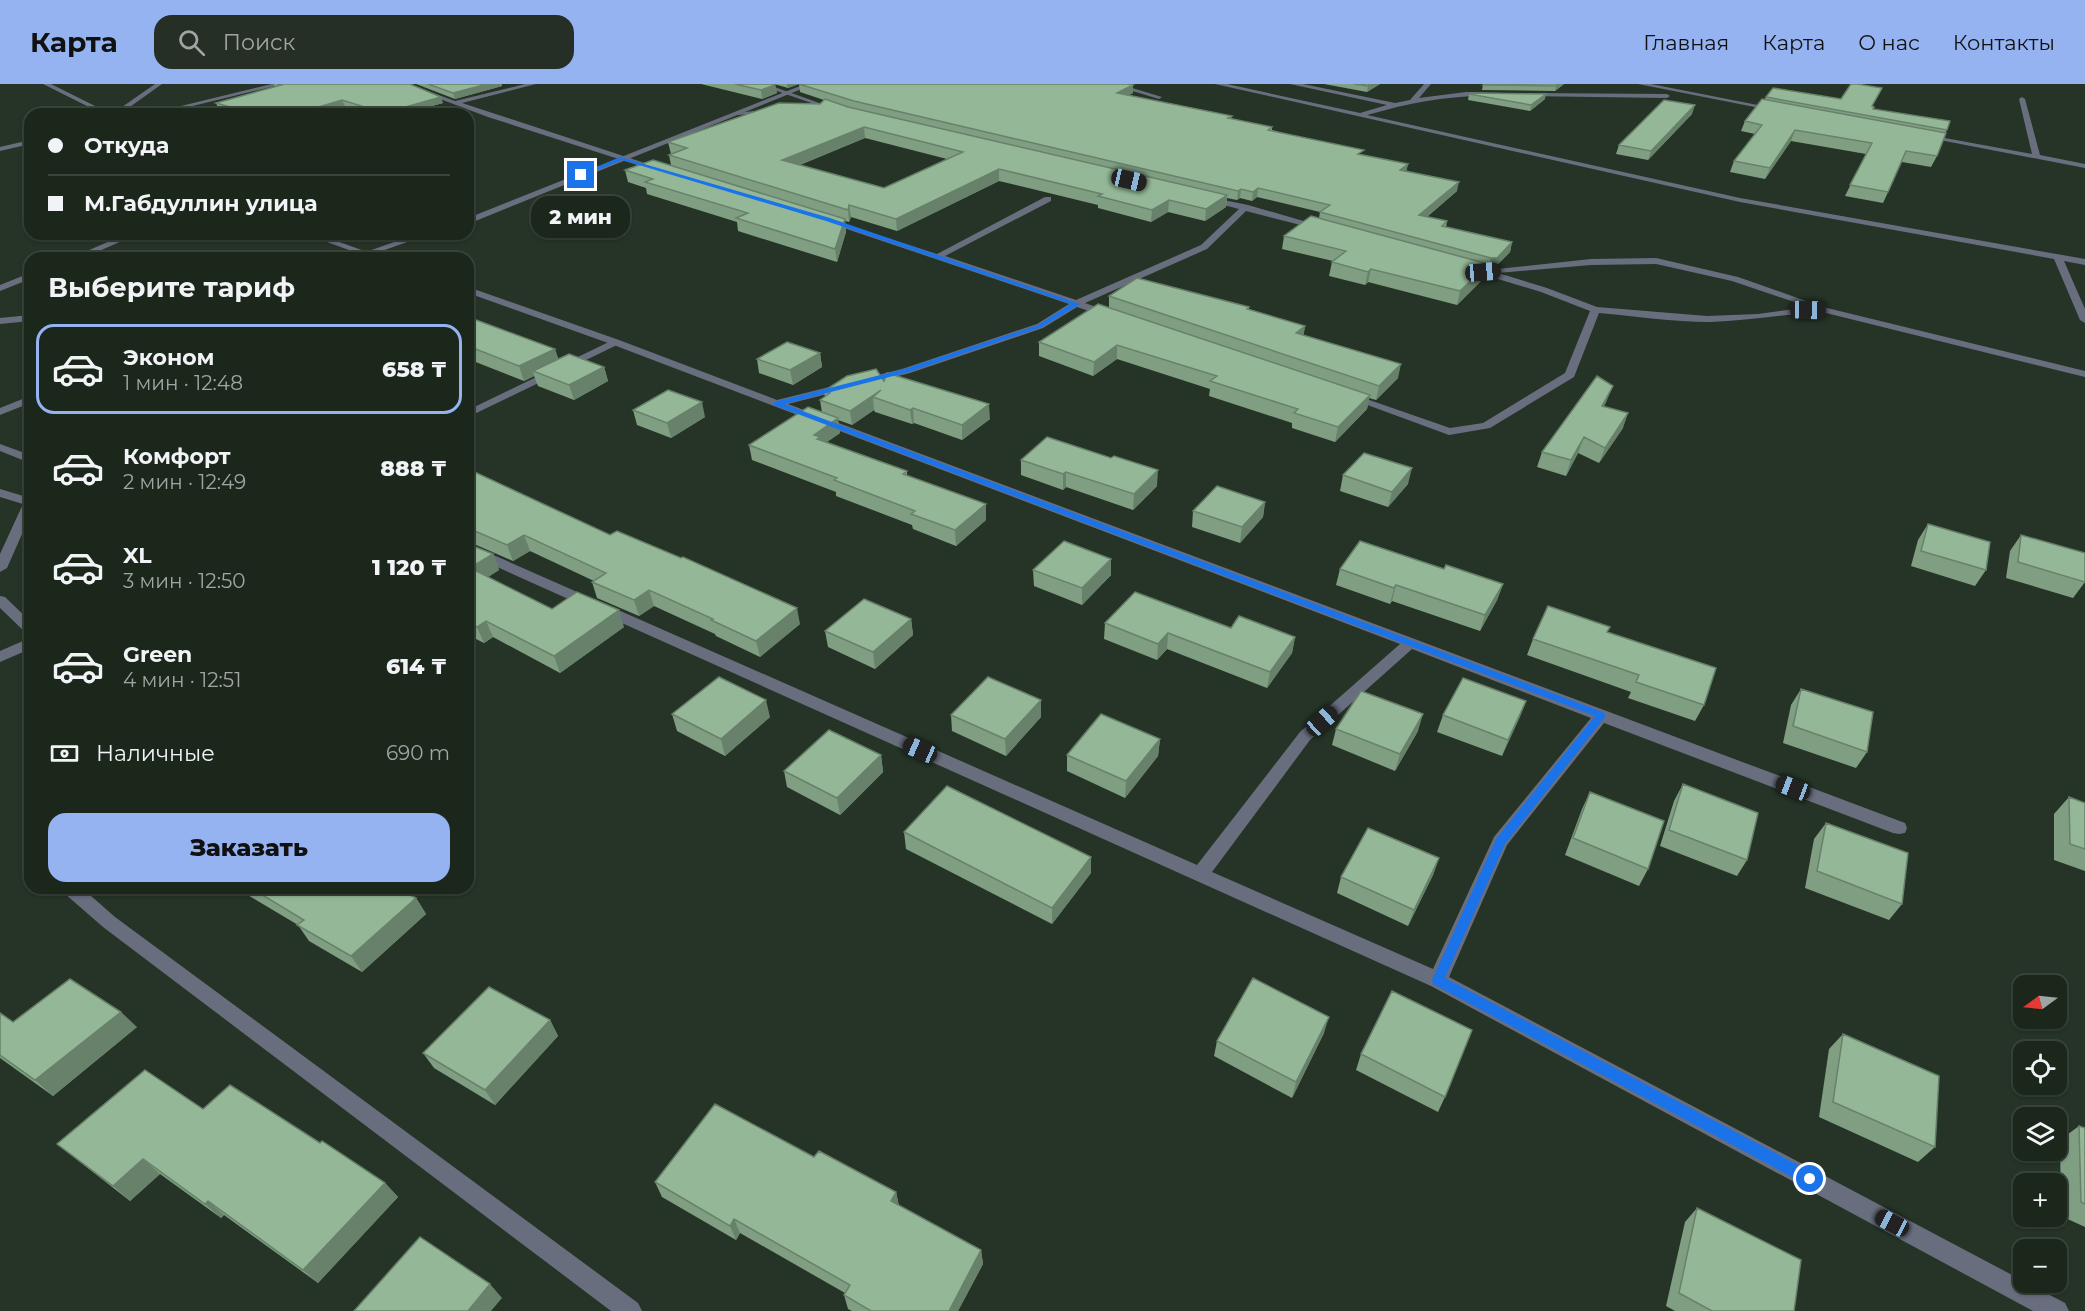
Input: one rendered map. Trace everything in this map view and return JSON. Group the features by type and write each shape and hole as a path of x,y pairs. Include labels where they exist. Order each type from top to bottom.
{"street":[{"path":"46,84 100,108"},
{"path":"124,108 159,84"},
{"path":"178,108 280,84"},
{"path":"403,84 469,108"},
{"path":"454,103 533,84"},
{"path":"760,84 842,112 802,109"},
{"path":"474,219 811,84"},
{"path":"1112,84 1159,97"},
{"path":"1218,84 1740,200 2085,262"},
{"path":"1293,84 1395,105"},
{"path":"1413,100 1428,84"},
{"path":"1484,84 1508,89"},
{"path":"1641,84 1784,111"},
{"path":"1519,91 1542,96"},
{"path":"1361,114 1413,100 1477,93 1542,96 1703,96"},
{"path":"2022,99 2037,157"},
{"path":"738,113 779,109"},
{"path":"474,110 667,172"},
{"path":"1910,134 2085,166"},
{"path":"0,149 24,143"},
{"path":"1199,196 1334,231"},
{"path":"937,257 1048,199"},
{"path":"777,403 906,371 1040,326 1076,304 1204,247 1245,207"},
{"path":"816,216 1121,319"},
{"path":"90,252 119,240"},
{"path":"327,240 363,252"},
{"path":"369,252 407,240"},
{"path":"2058,257 2085,320"},
{"path":"1483,272 1591,262 1656,261 1735,279 1826,310 2085,374"},
{"path":"1456,264 1544,290 1595,310 1707,319 1758,317 1808,310 1826,310"},
{"path":"0,288 24,278"},
{"path":"474,292 615,342 1899,828"},
{"path":"1335,392 1449,432 1486,426 1570,375 1595,310"},
{"path":"0,321 24,319"},
{"path":"474,411 615,342"},
{"path":"0,412 24,402"},
{"path":"0,447 24,457"},
{"path":"0,493 24,500"},
{"path":"0,568 24,515"},
{"path":"474,552 1438,980 2057,1311"},
{"path":"0,600 24,623"},
{"path":"1200,874 1305,736 1410,643"},
{"path":"0,657 24,645"},
{"path":"1438,980 1500,842 1602,715"},
{"path":"77,894 109,922 630,1311"}],"building":[{"path":"277,84 410,84 441,97 402,108 368,108 342,100 315,108 234,108 216,103 281,85"},
{"path":"428,84 487,84 453,93"},
{"path":"735,84 773,84 775,85 761,90"},
{"path":"799,84 1133,85 1117,93 1232,116 1228,118 1272,127 1268,130 1364,150 1358,154 1408,164 1400,170 1459,182 1419,215 1447,221 1442,226 1512,242 1497,258 1491,258 1320,212 1330,205 1258,188 1253,192 1241,189 1238,191 854,101"},
{"path":"1484,84 1559,84 1556,86"},
{"path":"1851,84 1882,88 1872,106 1873,109 1950,121 1947,130 1766,97 1773,88 1841,99"},
{"path":"1469,94 1546,94 1531,105"},
{"path":"825,99 848,107 1227,195 1206,209 1169,200 1152,210 1098,196 1102,194 999,169 896,219 849,205 848,210 669,155 687,148 668,142 779,103 820,104","holes":["864,127 963,152 884,188 782,160"]},
{"path":"1762,99 1946,133 1937,156 1906,151 1888,192 1850,185 1872,143 1795,130 1770,168 1734,161 1762,125 1745,121"},
{"path":"1664,100 1695,105 1651,151 1619,145"},
{"path":"653,160 845,219 835,249 736,218 748,213 645,182 653,179 625,170"},
{"path":"1311,216 1488,264 1460,291 1371,269 1368,272 1332,262 1346,251 1284,236"},
{"path":"1137,278 1249,307 1247,309 1305,326 1296,333 1401,364 1379,386 1109,296"},
{"path":"1098,304 1370,395 1338,427 1294,413 1298,409 1210,381 1217,376 1117,345 1094,362 1039,342"},
{"path":"474,319 555,349 519,366 474,348"},
{"path":"787,342 820,353 790,370 757,359"},
{"path":"569,354 604,367 569,385 533,371"},
{"path":"876,369 884,381 887,373 989,404 962,425 873,397 881,390 850,411 820,400 830,393 824,391 847,376"},
{"path":"1597,376 1613,386 1602,406 1628,413 1605,448 1584,437 1571,460 1542,452"},
{"path":"668,390 702,402 667,423 633,410"},
{"path":"808,407 838,418 814,435 820,437 817,439 907,471 903,474 986,504 955,530 911,514 915,511 834,480 837,478 749,445"},
{"path":"1047,437 1111,458 1114,456 1158,470 1134,494 1021,460"},
{"path":"1364,453 1412,468 1392,492 1343,475"},
{"path":"474,472 610,535 617,531 683,557 797,608 756,641 649,590 634,600 592,582 606,573 524,535 507,545 474,531"},
{"path":"1217,486 1265,502 1242,527 1193,511"},
{"path":"1928,524 1990,542 1986,570 1921,551"},
{"path":"2021,535 2085,553 2085,582 2018,562"},
{"path":"1064,541 1111,559 1082,588 1033,570"},
{"path":"1360,541 1444,569 1446,565 1503,584 1485,615 1396,585 1394,588 1340,569"},
{"path":"474,546 493,554 474,566"},
{"path":"474,570 552,609 577,592 619,610 554,656 486,621 477,627 474,625"},
{"path":"1135,592 1231,628 1239,616 1295,637 1270,672 1168,633 1158,644 1105,623"},
{"path":"864,599 911,619 873,652 825,631"},
{"path":"1548,606 1610,627 1607,632 1716,668 1704,705 1636,682 1639,675 1533,639"},
{"path":"719,677 766,700 721,739 672,714"},
{"path":"988,677 1041,700 1005,739 951,715"},
{"path":"1463,678 1526,701 1508,740 1443,715"},
{"path":"1801,689 1873,712 1867,752 1793,726"},
{"path":"1361,691 1423,714 1400,754 1336,729"},
{"path":"1101,714 1160,739 1126,781 1067,755"},
{"path":"829,730 881,755 837,798 784,771"},
{"path":"1683,784 1758,813 1747,860 1669,830"},
{"path":"947,786 1091,857 1052,908 904,832"},
{"path":"1590,792 1664,821 1648,869 1573,838"},
{"path":"2069,797 2085,803 2085,849 2070,844"},
{"path":"1826,823 1908,853 1902,904 1817,871"},
{"path":"1368,828 1439,858 1414,910 1341,877"},
{"path":"261,894 408,894 416,898 351,956 297,925 304,920"},
{"path":"1253,978 1329,1017 1296,1082 1217,1041"},
{"path":"70,979 121,1012 35,1080 0,1055 0,1013 13,1022"},
{"path":"489,987 550,1020 485,1090 423,1053"},
{"path":"1392,991 1472,1030 1445,1097 1361,1054"},
{"path":"1843,1034 1939,1076 1935,1147 1833,1102"},
{"path":"145,1070 203,1109 230,1085 320,1143 322,1141 385,1183 303,1270 208,1201 205,1204 143,1159 113,1186 57,1144"},
{"path":"715,1104 814,1157 819,1151 896,1192 891,1201 981,1250 949,1311 871,1311 844,1295 850,1285 734,1219 730,1226 655,1182"},
{"path":"2079,1126 2085,1128 2085,1204 2081,1202"},
{"path":"1697,1208 1801,1260 1794,1311 1712,1311 1679,1293"},
{"path":"420,1237 490,1284 468,1311 354,1311"}],"route":[{"path":"581,175 621,158 828,220 1076,304 1040,326 906,371 777,403 1602,715 1500,842 1438,980 1810,1179"}]}
